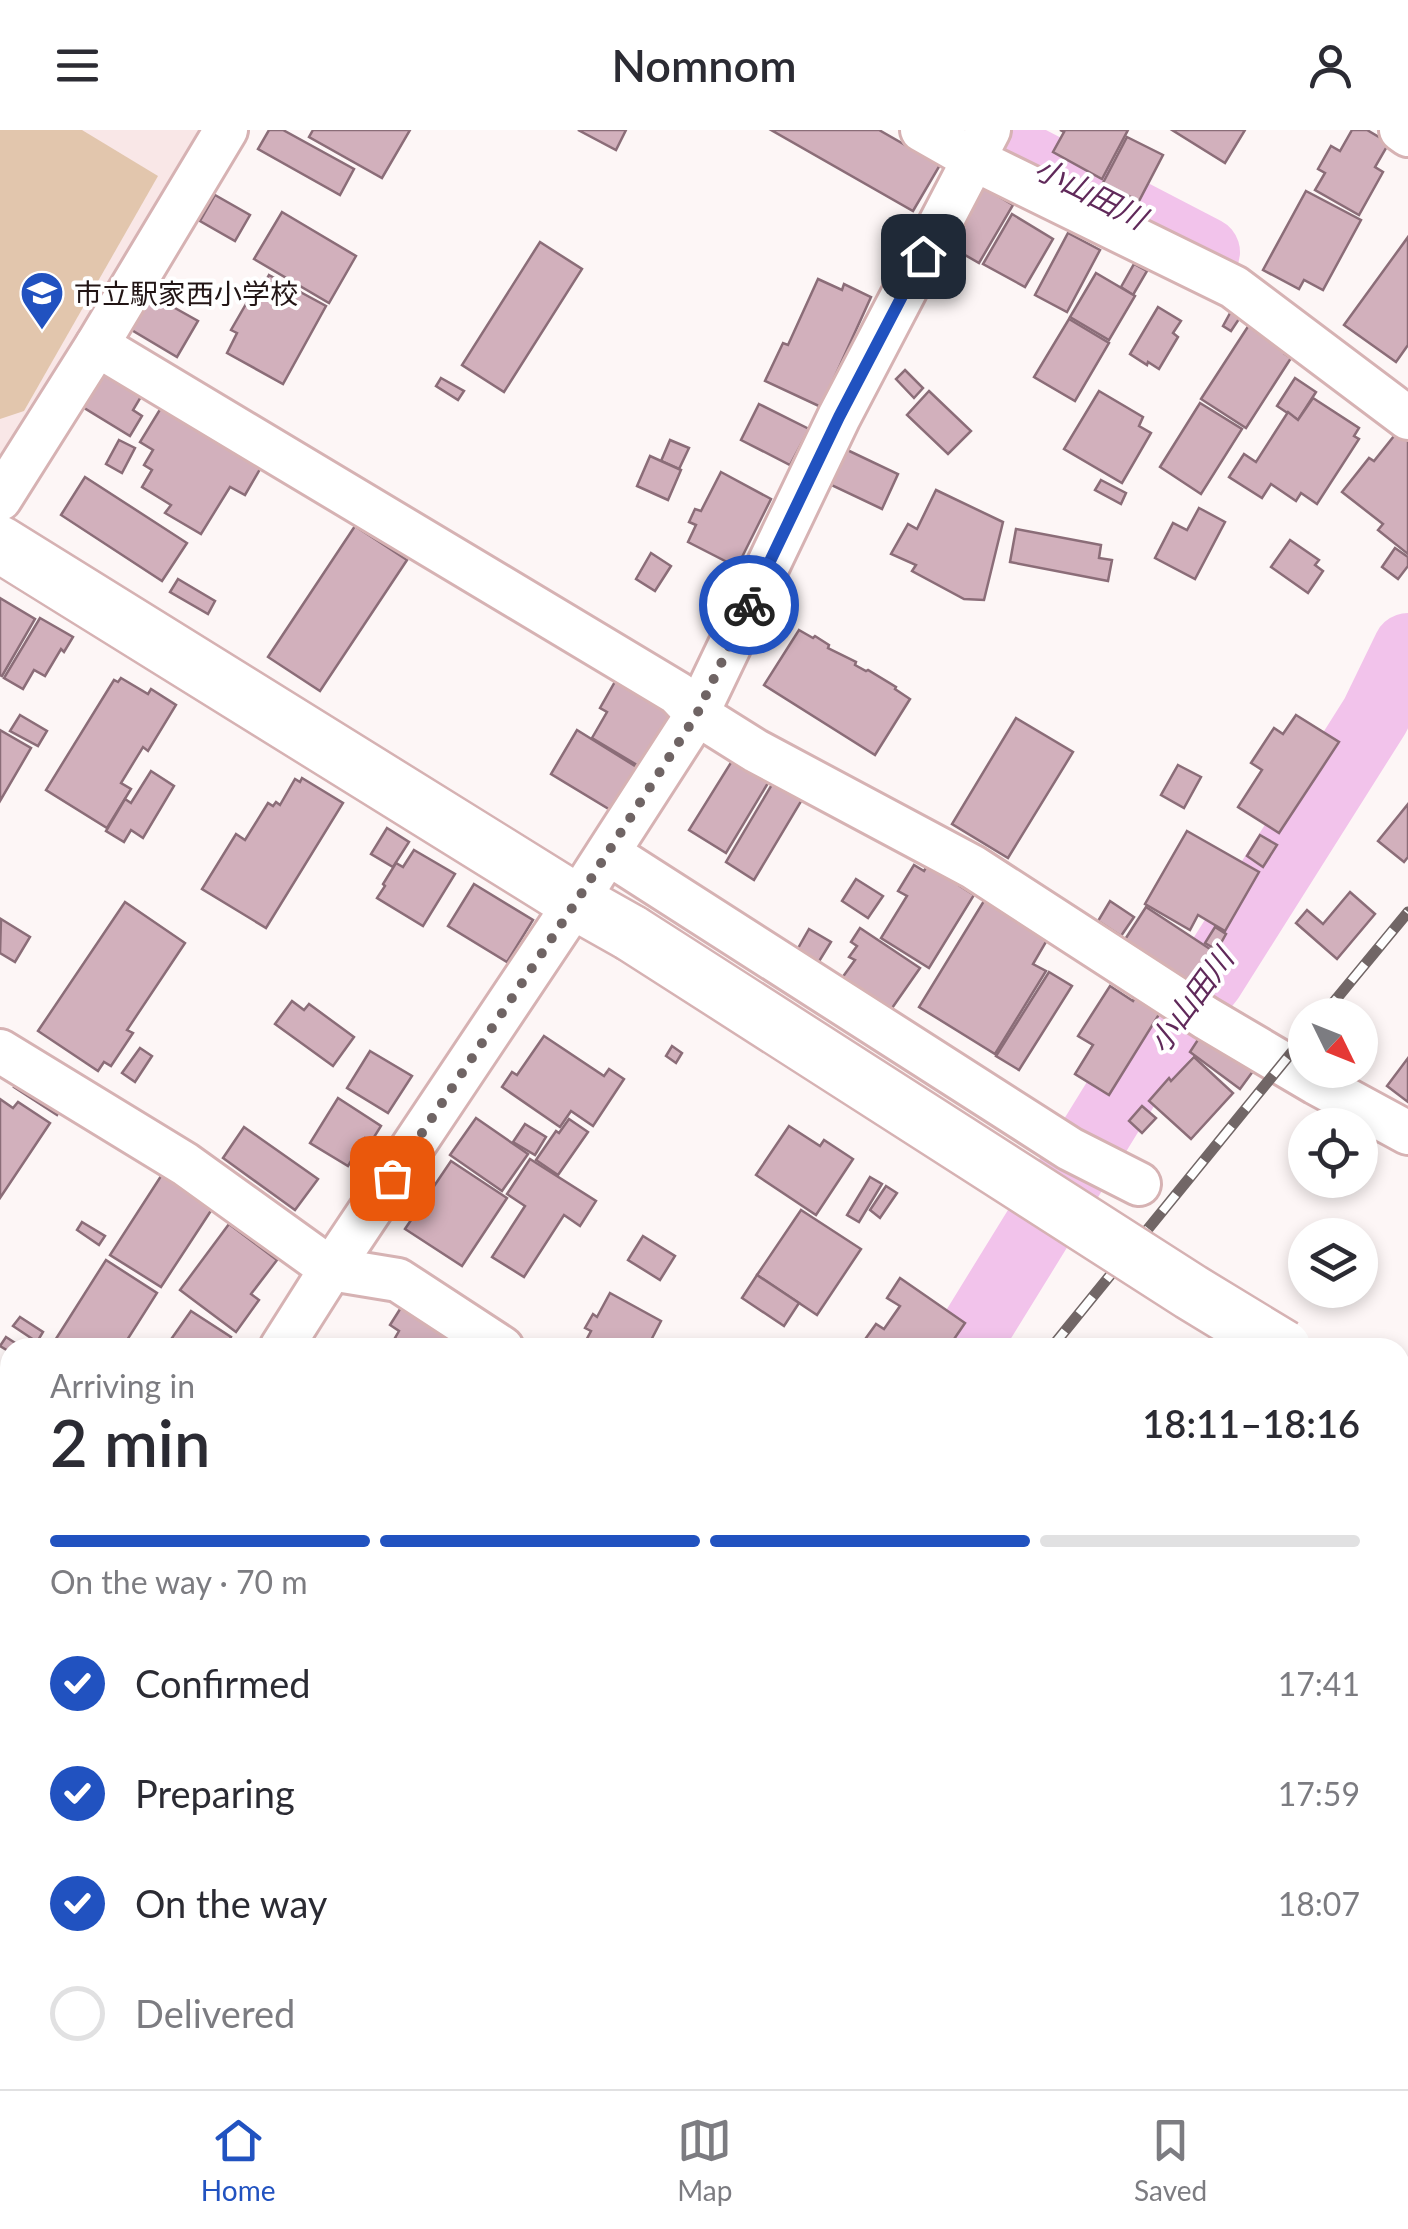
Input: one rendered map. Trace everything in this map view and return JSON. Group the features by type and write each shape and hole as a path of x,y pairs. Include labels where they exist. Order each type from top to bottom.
{"street":[{"path":"0,499 226,130"},
{"path":"922,130 981,144 1234,287 1408,418"},
{"path":"1401,130 1408,135"},
{"path":"287,1338 697,714 839,417 981,144"},
{"path":"97,345 677,693 697,714 756,751 973,867 1192,1009 1316,1084 1408,1133"},
{"path":"0,544 631,933 1266,1338"},
{"path":"608,853 1105,1167"},
{"path":"0,1051 185,1164 330,1269 398,1280 487,1338"}],"shaded area":[{"name":"市立駅家西小学校","path":"0,130 207,130 0,475"},
{"name":"市立駅家西小学校","path":"0,130 82,130 158,176 24,411 0,419"}],"building":[{"path":"269,130 283,130 354,169 340,195 258,149"},
{"path":"313,130 410,130 382,178 309,137"},
{"path":"578,130 626,130 616,150"},
{"path":"771,130 879,130 940,165 913,211"},
{"path":"1060,130 1128,130 1102,179 1053,152 1064,132"},
{"path":"1172,130 1245,130 1225,163"},
{"path":"1352,130 1367,130 1389,143 1375,167 1383,172 1359,215 1315,190 1325,173 1318,169 1331,146 1340,151"},
{"path":"1127,137 1163,155 1139,201 1103,183"},
{"path":"978,184 1013,205 979,263 944,243"},
{"path":"1306,191 1361,220 1323,290 1304,280 1299,289 1263,270"},
{"path":"215,195 250,215 235,241 200,221"},
{"path":"282,212 356,256 329,303 254,259"},
{"path":"1012,214 1053,239 1025,287 983,264"},
{"path":"1068,233 1100,250 1067,312 1035,295"},
{"path":"1408,237 1408,345 1396,362 1344,325"},
{"path":"540,242 582,269 504,392 462,365"},
{"path":"1134,264 1147,271 1133,295 1121,287"},
{"path":"1096,273 1135,296 1109,340 1070,317"},
{"path":"269,275 326,306 283,384 227,353 237,333 231,330 246,304 252,306"},
{"path":"818,279 842,290 844,284 871,297 821,407 765,381 783,343 788,345"},
{"path":"150,294 198,321 177,357 130,329"},
{"path":"1235,304 1245,310 1231,331 1223,326"},
{"path":"1158,307 1181,321 1173,333 1178,337 1159,369 1130,354"},
{"path":"1069,319 1109,343 1075,401 1034,377"},
{"path":"1249,325 1268,337 1293,342 1285,354 1291,358 1246,428 1201,399"},
{"path":"104,368 145,390 133,410 142,416 130,436 81,406"},
{"path":"905,370 923,388 914,398 896,379"},
{"path":"441,378 464,391 458,400 436,386"},
{"path":"1295,378 1316,392 1298,420 1277,406"},
{"path":"929,391 971,431 948,454 907,415"},
{"path":"1099,391 1143,417 1139,426 1151,433 1122,483 1064,449"},
{"path":"1313,398 1359,428 1354,436 1359,439 1317,504 1301,493 1296,501 1271,484 1262,498 1229,477 1244,454 1256,462 1288,412 1298,420"},
{"path":"164,403 263,464 245,495 230,487 201,534 165,513 171,505 142,487 152,470 144,465 153,450 140,442"},
{"path":"1200,403 1242,429 1201,494 1160,467"},
{"path":"759,404 809,429 790,465 741,440"},
{"path":"1398,431 1408,439 1408,554 1378,530 1383,524 1342,492 1369,458 1374,461"},
{"path":"119,440 135,448 122,473 106,464"},
{"path":"670,440 689,448 679,469 661,461"},
{"path":"843,448 898,474 882,509 827,483"},
{"path":"650,456 681,470 668,500 637,486"},
{"path":"721,472 771,499 737,567 688,542 696,525 689,522 695,509 701,511"},
{"path":"85,477 187,543 162,581 61,515"},
{"path":"1101,480 1126,493 1121,504 1095,490"},
{"path":"936,490 1003,522 984,600 964,599 912,571 916,565 891,554 908,524 917,529"},
{"path":"1199,508 1225,522 1195,579 1155,558 1173,523 1187,530"},
{"path":"355,526 407,560 320,691 268,657"},
{"path":"1016,529 1101,545 1099,558 1112,560 1108,581 1010,562"},
{"path":"1290,540 1319,560 1315,565 1323,571 1308,593 1271,567"},
{"path":"1395,548 1408,557 1408,566 1398,579 1382,567"},
{"path":"651,553 671,566 655,591 636,579"},
{"path":"178,579 215,601 208,614 170,592"},
{"path":"0,598 35,619 2,676 0,675"},
{"path":"40,618 73,637 45,676 34,670 23,689 4,678"},
{"path":"799,630 815,636 910,699 875,755 764,685"},
{"path":"121,678 148,694 151,689 176,705 148,751 143,747 121,783 131,789 107,828 46,790 114,680 118,682"},
{"path":"616,680 674,713 642,768 592,738 607,712 600,708"},
{"path":"20,715 47,731 38,746 10,731"},
{"path":"1296,715 1339,742 1279,833 1238,807 1262,770 1251,763 1274,728 1283,734"},
{"path":"1016,718 1073,752 1008,858 952,824"},
{"path":"0,730 31,748 0,801"},
{"path":"577,730 643,771 617,814 551,774"},
{"path":"732,761 771,778 726,853 689,830"},
{"path":"1178,765 1201,777 1184,808 1161,795"},
{"path":"151,771 174,786 143,838 131,830 124,842 106,831 125,799 131,803"},
{"path":"777,776 806,793 754,880 726,862"},
{"path":"302,778 343,803 266,928 202,889 236,834 245,840 268,803 280,805 295,779 300,782"},
{"path":"1408,804 1408,857 1404,862 1378,841"},
{"path":"387,828 409,842 393,867 371,854"},
{"path":"1187,831 1259,872 1225,931 1198,915 1190,930 1145,904"},
{"path":"1260,835 1277,845 1263,867 1247,856"},
{"path":"414,850 455,874 423,926 377,898 396,863 403,867"},
{"path":"930,861 963,882 960,886 974,895 929,968 881,938 907,896 898,891 914,865 924,871"},
{"path":"856,879 883,896 868,918 842,901"},
{"path":"474,884 533,920 507,962 448,926"},
{"path":"1350,892 1375,914 1337,959 1296,923 1307,910 1323,924"},
{"path":"987,896 1050,935 1033,964 1046,971 995,1054 919,1007"},
{"path":"1110,901 1134,917 1121,936 1098,921"},
{"path":"125,902 185,943 127,1030 133,1033 111,1066 104,1062 98,1071 38,1031"},
{"path":"1146,907 1213,951 1191,986 1124,941"},
{"path":"1,919 30,937 15,962 0,953"},
{"path":"1215,927 1226,934 1217,950 1205,943"},
{"path":"860,928 920,968 890,1011 842,978 855,960 849,957 857,946 851,942"},
{"path":"809,929 831,942 818,963 797,950"},
{"path":"1049,972 1072,986 1019,1070 996,1056"},
{"path":"1110,986 1133,1001 1138,993 1163,1008 1109,1095 1075,1074 1093,1045 1078,1036"},
{"path":"292,1001 304,1010 309,1004 354,1037 333,1066 275,1024"},
{"path":"1201,1035 1259,1063 1240,1089 1190,1052"},
{"path":"544,1036 604,1076 609,1069 624,1079 593,1126 571,1111 560,1127 502,1087 512,1072 517,1075"},
{"path":"672,1046 682,1053 676,1063 666,1056"},
{"path":"140,1048 152,1056 135,1082 122,1073"},
{"path":"370,1051 412,1076 388,1113 347,1088"},
{"path":"1194,1057 1233,1093 1191,1139 1149,1101"},
{"path":"1408,1058 1408,1102 1387,1086"},
{"path":"21,1075 64,1103 57,1115 14,1087"},
{"path":"338,1098 381,1126 371,1142 365,1138 348,1166 310,1143"},
{"path":"0,1099 13,1108 18,1102 50,1123 0,1198"},
{"path":"1142,1106 1156,1118 1142,1133 1129,1121"},
{"path":"476,1118 528,1154 502,1191 450,1155"},
{"path":"569,1119 588,1132 558,1175 536,1160"},
{"path":"525,1124 546,1137 535,1155 513,1142"},
{"path":"789,1126 820,1146 824,1140 853,1159 816,1215 756,1175"},
{"path":"244,1127 318,1179 295,1210 223,1158"},
{"path":"530,1159 596,1201 580,1226 564,1215 524,1277 492,1257 525,1206 507,1194"},
{"path":"451,1161 507,1198 462,1266 405,1229"},
{"path":"163,1173 214,1206 161,1287 110,1255"},
{"path":"870,1177 882,1184 859,1222 847,1215"},
{"path":"886,1186 897,1193 880,1218 870,1210"},
{"path":"801,1210 861,1249 817,1315 757,1275"},
{"path":"82,1222 105,1236 99,1245 77,1230"},
{"path":"229,1224 277,1260 251,1294 259,1300 236,1332 180,1290"},
{"path":"643,1236 675,1256 660,1280 628,1260"},
{"path":"106,1260 157,1293 128,1338 57,1338"},
{"path":"757,1275 799,1303 784,1326 742,1298"},
{"path":"900,1278 965,1323 955,1338 866,1338 876,1324 884,1329 900,1306 887,1298"},
{"path":"610,1293 661,1321 652,1338 587,1338 591,1331 585,1328 593,1314 597,1317"},
{"path":"402,1306 455,1338 395,1338 399,1331 390,1325"},
{"path":"191,1311 231,1337 230,1338 172,1338"},
{"path":"20,1317 43,1332 39,1338 31,1338 13,1326"}],"waterway":[{"name":"小山田川","path":"970,130 1205,252"},
{"name":"小山田川","path":"970,1338 1131,1077 1209,979 1375,716 1408,648"}],"railway":[{"path":"1337,998 1408,912"},
{"path":"1059,1338 1288,1057"}],"way so far":[{"path":"392,1178 697,714 749,605"}],"place":[{"name":"市立駅家西小学校","path":"42,331"}],"route":[{"path":"749,605 839,417 923,256"}]}
